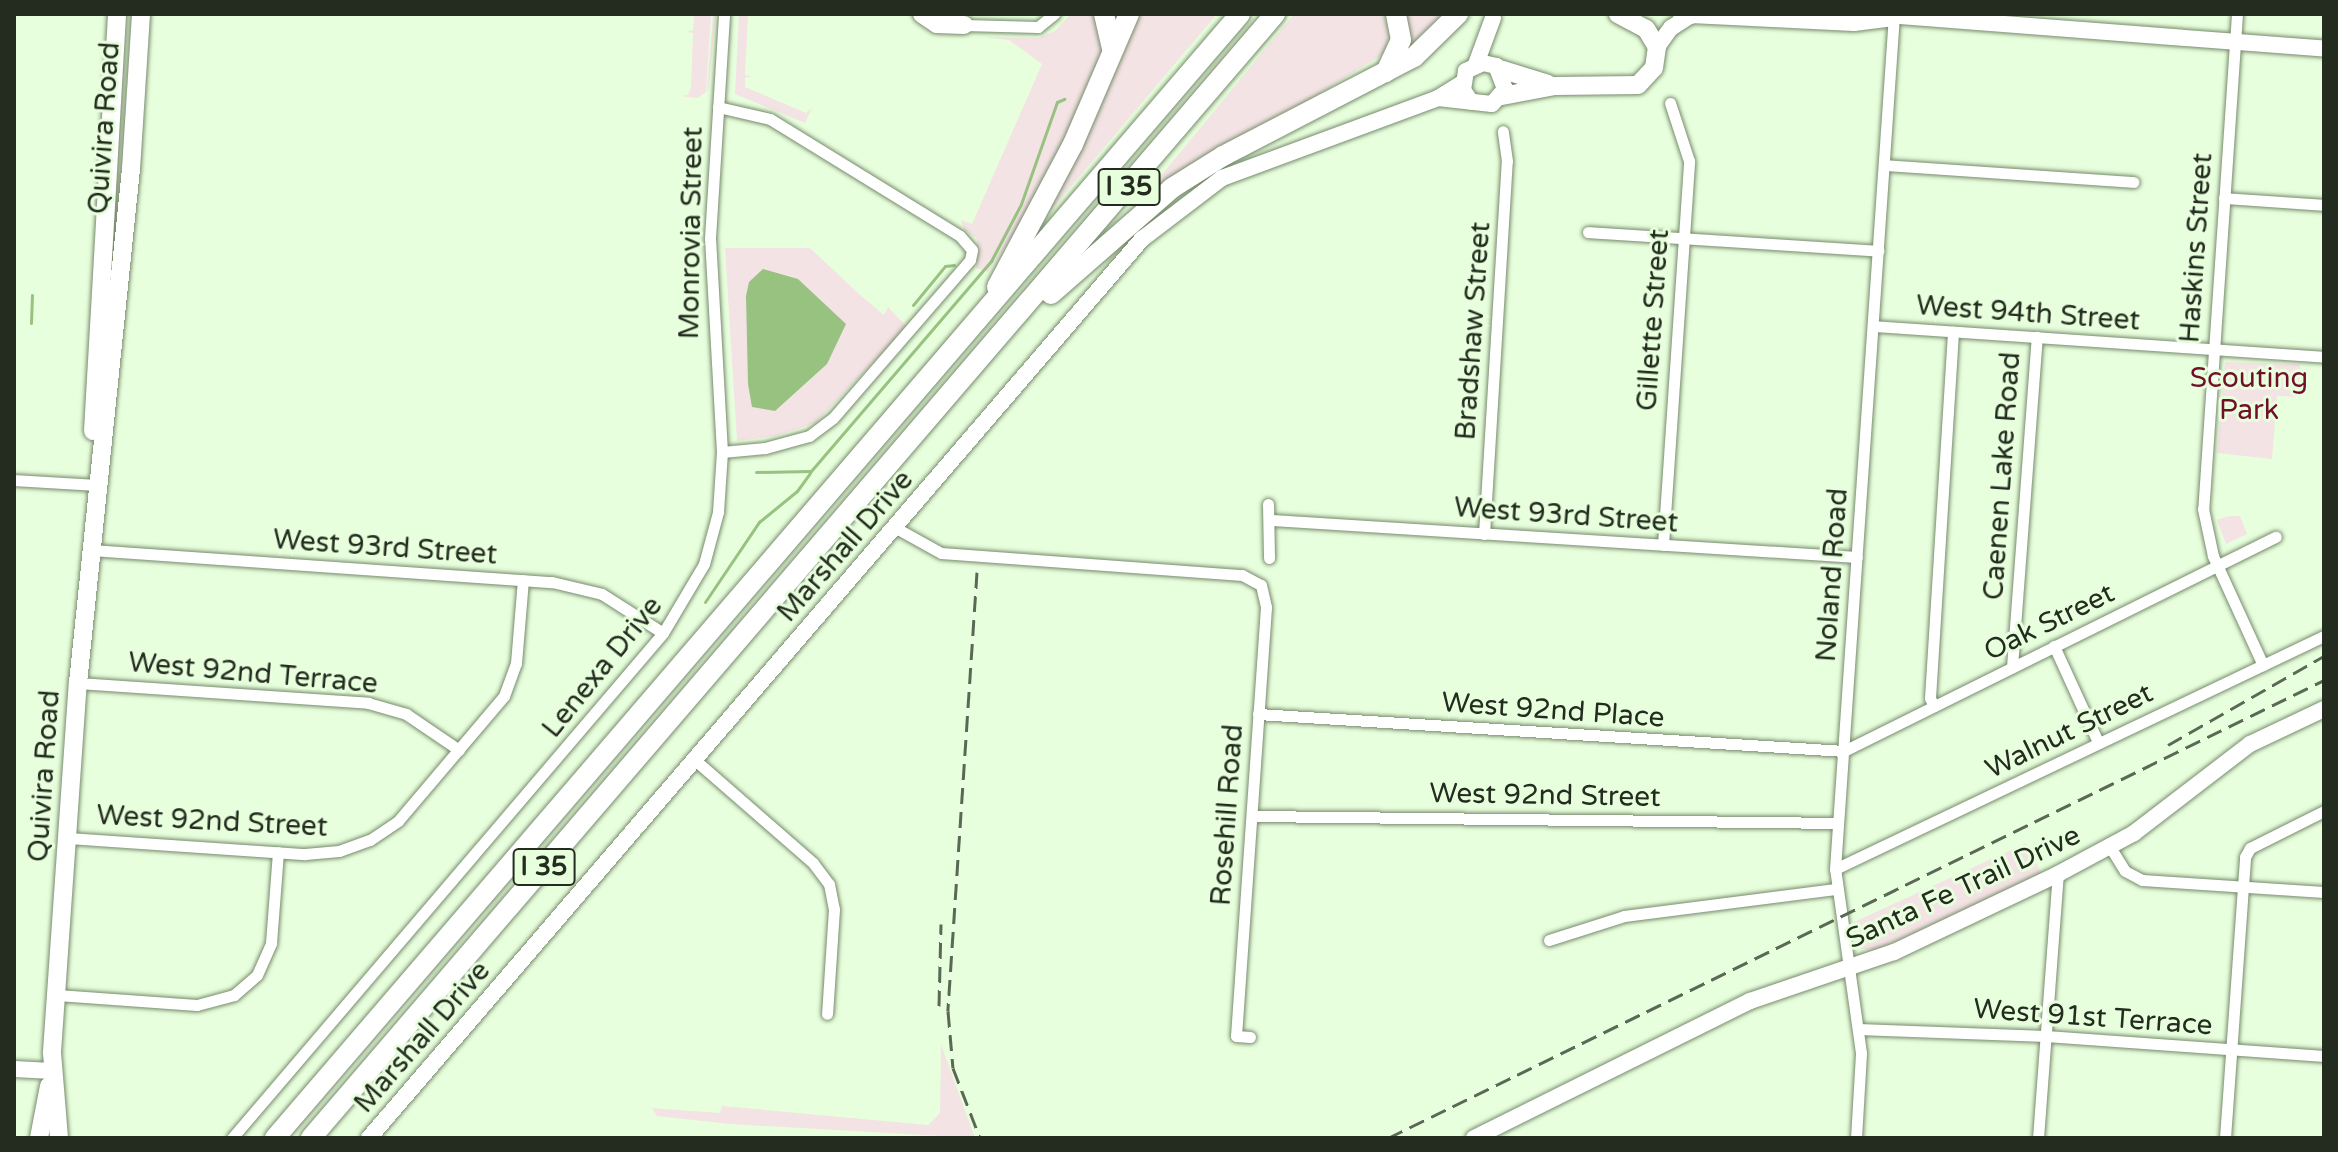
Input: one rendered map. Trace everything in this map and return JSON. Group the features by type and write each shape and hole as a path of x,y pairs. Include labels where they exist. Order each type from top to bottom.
{"highway":[{"path":"1104,14 1112,50"},
{"path":"983,314 1073,144 1129,14"},
{"name":"I 35","path":"275,1138 1240,14"},
{"name":"I 35","path":"311,1138 1275,14"},
{"path":"1384,75 1401,40 1396,14"},
{"path":"981,359 1172,188 1223,156 1414,57 1458,14"}],"main road":[{"name":"Quivira Road","path":"39,1134 52,1071 78,683 109,304 109,172 117,14"},
{"name":"Quivira Road","path":"109,304 131,169 141,14"},
{"path":"922,14 937,24 964,25"},
{"path":"940,14 964,25"},
{"path":"1502,96 1555,86 1638,85 1654,68 1657,47 1646,29 1618,14"},
{"path":"1682,14 1691,15"},
{"path":"116,42 139,44"},
{"path":"1498,68 1555,86"},
{"path":"109,172 131,169"},
{"name":"Quivira Road","path":"52,1071 60,1135"}],"street":[{"name":"Monrovia Street","path":"722,452 711,293 724,14"},
{"path":"964,25 1038,27 1054,14"},
{"path":"1874,14 2324,49"},
{"name":"Haskins Street","path":"2237,14 2203,509 2218,568 2263,665"},
{"path":"1657,47 1671,28 1691,15 1854,23 1894,16"},
{"name":"Noland Road","path":"1856,1138 1861,1080 1858,1029 1845,969 1835,869 1894,16"},
{"path":"1496,18 1498,68 1506,82 1502,96 1485,106 1471,102 1462,83 1476,64 1496,18"},
{"path":"1476,64 1498,68"},
{"name":"Marshall Drive","path":"369,1138 896,528 1073,316 1164,217 1254,163 1438,98 1462,83"},
{"name":"Marshall Drive","path":"1438,98 1471,102"},
{"name":"Gillette Street","path":"1663,545 1689,161 1670,103"},
{"path":"718,107 770,119 960,236 972,250 970,260 833,418 809,436 765,448 722,452"},
{"name":"Bradshaw Street","path":"1484,534 1507,161 1503,131"},
{"path":"1884,165 2133,182"},
{"path":"2224,198 2324,205"},
{"path":"1588,232 1878,251"},
{"name":"West 94th Street","path":"1873,326 2324,357"},
{"path":"1934,706 1930,698 1953,332"},
{"name":"Caenen Lake Road","path":"2012,667 2037,337"},
{"name":"Lenexa Drive","path":"232,1138 663,633 693,588 714,535 722,452"},
{"path":"14,480 96,485"},
{"path":"1268,504 1272,520 1269,558"},
{"name":"West 93rd Street","path":"1272,520 1857,557"},
{"name":"Rosehill Road","path":"896,528 941,553 1242,575 1261,585 1266,607 1236,1036 1250,1037"},
{"name":"Oak Street","path":"1844,751 2276,537"},
{"name":"West 93rd Street","path":"91,550 523,580 602,594 663,633"},
{"name":"West 92nd Street","path":"68,838 320,854 370,840 398,821 459,750 512,680 523,580"},
{"name":"Walnut Street","path":"1835,869 2324,636"},
{"path":"2054,646 2098,742"},
{"name":"West 92nd Terrace","path":"78,683 368,703 406,714 459,750"},
{"name":"Santa Fe Trail Drive","path":"1474,1138 1496,1134 1737,1007 1908,946 2058,874 2110,847 2250,744 2324,709"},
{"name":"West 92nd Place","path":"1258,714 1844,751"},
{"path":"695,760 813,863 829,884 834,909 827,1014"},
{"path":"2225,1138 2243,887 2250,848 2324,811"},
{"name":"West 92nd Street","path":"1252,816 1838,823"},
{"path":"2110,847 2125,871 2142,880 2324,892"},
{"path":"57,995 197,1005 234,995 257,975 271,943 278,852"},
{"path":"2038,1138 2058,874"},
{"path":"1549,940 1624,916 1835,889"},
{"name":"West 91st Terrace","path":"1858,1029 2046,1036 2324,1056"},
{"path":"14,1069 52,1071"}],"green space":[{"path":"694,14 711,14 706,92 698,98 680,96 688,95 691,87 693,33 686,32 693,30"},
{"path":"713,14 716,14 708,93 707,90"},
{"path":"739,14 748,14 745,75 753,77 745,77 745,87 806,113 812,108 805,123 735,94"},
{"path":"1071,14 1095,14 1104,49 1082,106 1013,235 988,272 976,268 977,238 964,230 961,220 972,224 1042,64 1009,40 983,37 1038,38 1055,31"},
{"path":"1136,14 1217,14 1052,209 1048,206"},
{"path":"1294,14 1383,14 1390,31 1385,53 1149,198 1145,195"},
{"path":"1406,14 1445,14 1411,51"},
{"path":"725,248 810,248 884,315 888,307 907,327 815,423 776,436 737,441"},
{"name":"Scouting Park","path":"2225,362 2300,364 2299,397 2277,396 2272,459 2217,453"},
{"path":"2240,516 2247,534 2226,544 2217,520"},
{"path":"2026,843 2042,874 1878,950 1860,949 1852,923"},
{"path":"941,1044 975,1138 730,1124 657,1116 652,1108 720,1113 722,1106 928,1125 940,1113"}],"shaded area":[{"path":"763,269 798,279 846,324 827,364 775,411 752,407 748,384 746,296 749,282"}],"waterway":[{"path":"756,472 811,471 991,261 1021,204 1057,102 1064,99"},
{"path":"913,305 945,266 954,265"},
{"path":"31,323 32,295"},
{"path":"705,602 759,522 797,491 810,473"}],"railway":[{"path":"977,572 948,1011 953,1068 980,1138"},
{"path":"2168,745 2324,656"},
{"path":"1388,1138 2324,680"},
{"path":"939,1006 941,924"}]}
